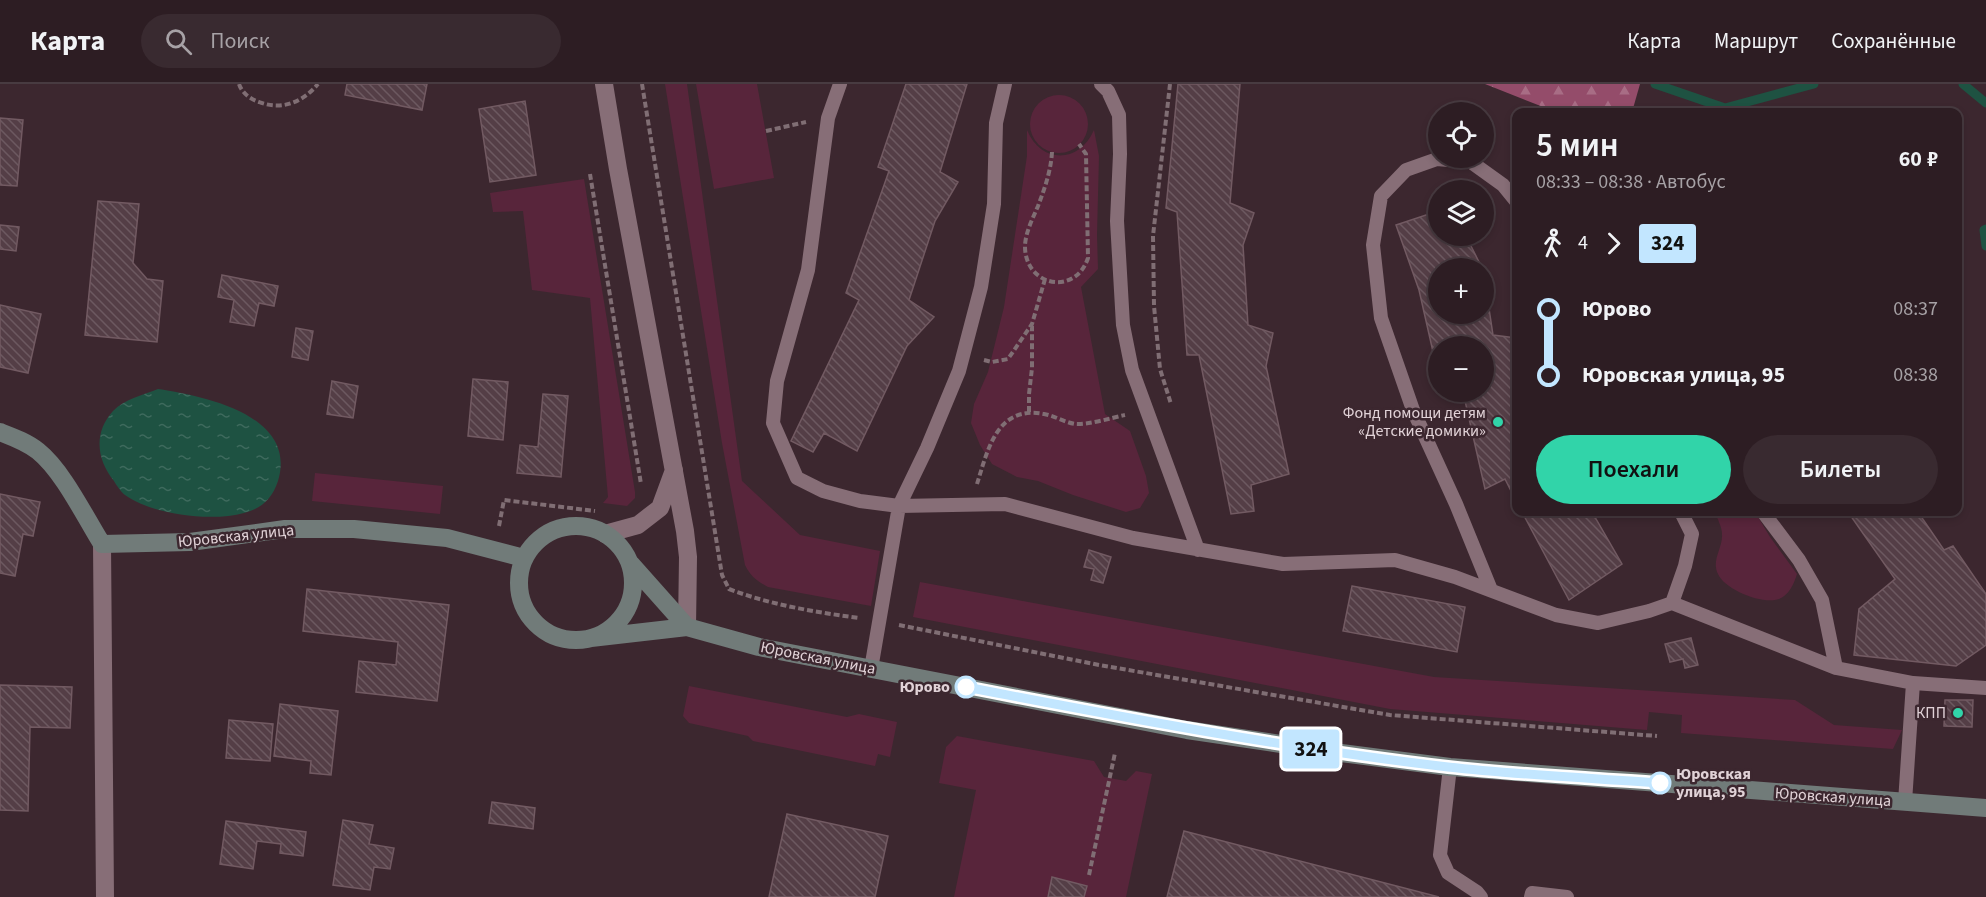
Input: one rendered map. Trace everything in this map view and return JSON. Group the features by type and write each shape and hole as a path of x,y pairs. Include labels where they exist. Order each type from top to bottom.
{"street":[{"path":"604,84 675,468 688,557 687,627"},
{"path":"0,432 17,438 38,450 50,464 102,544 105,897"},
{"path":"605,534 638,525 660,508 675,468"},
{"path":"630,563 633,581 630,601 622,617 609,631 591,638 573,640 554,637 538,627 526,612 519,595 519,576 524,558 535,542 550,531 569,526 588,527 605,534 620,546 630,563 687,627"},
{"name":"Юровская улица","path":"102,544 190,542 285,529 354,529 447,538 524,558"},
{"name":"Юровская улица","path":"591,638 687,627 759,647 1186,730 1450,767 1986,808"}],"lane":[{"path":"840,84 828,117 808,270 777,381 773,423 797,478 823,491 860,501 899,506 1005,504 1133,538 1283,564 1395,560 1455,577 1556,615 1598,623 1672,603 1836,668 1913,683 1986,688"},
{"path":"871,669 899,506 927,448 959,371 981,287 994,204 996,123 1005,84"},
{"path":"1101,84 1108,92 1119,115 1117,221 1122,325 1132,370 1198,550"},
{"path":"1491,590 1456,504 1413,410 1381,318 1373,244 1381,196 1406,170 1437,159 1471,162 1503,185 1512,196"},
{"path":"1672,603 1685,566 1692,534 1683,516"},
{"path":"1766,516 1799,560 1822,600 1836,668"},
{"path":"1905,802 1913,683"},
{"path":"1450,767 1440,855 1448,873 1481,897"},
{"path":"1531,897 1532,893 1567,897"}],"path":[{"path":"238,84 251,99 268,106 282,107 300,100 318,84"},
{"path":"642,84 722,575 729,589 758,600 818,613 880,621 1099,665 1390,715 1657,736"},
{"path":"970,504 989,447 1001,425 1015,415 1029,412 1046,414 1077,424 1172,407 1160,369 1154,306 1153,236 1170,84"},
{"path":"765,131 828,117"},
{"path":"1052,152 1046,186 1029,227 1025,244 1026,257 1031,270 1045,279 1059,283 1077,277 1088,258 1086,154 1079,144"},
{"path":"590,174 642,494"},
{"path":"1029,412 1032,324 1045,279"},
{"path":"963,355 992,362 1008,359 1032,324"},
{"path":"495,551 504,500 603,512"},
{"path":"1089,875 1115,753"}],"shaded area":[{"path":"665,84 687,84 742,481 800,535 880,551 871,606 768,587 755,578 745,565 722,443"},
{"path":"696,84 757,84 774,178 714,189"},
{"path":"1059,95 1075,100 1083,108 1088,124 1083,140 1075,148 1059,153 1043,148 1035,140 1030,124 1035,108 1043,100"},
{"path":"1027,130 1041,149 1060,156 1079,149 1094,130 1099,156 1098,269 1081,287 1105,414 1130,431 1146,476 1149,493 1140,508 1126,512 1038,481 1017,477 992,464 980,445 971,423 974,404 988,372 1004,307 1027,156"},
{"path":"584,179 635,492 635,498 627,506 603,503 608,497 590,298 532,290 523,211 493,212 490,193"},
{"path":"315,473 443,486 440,514 312,501"},
{"path":"1716,516 1757,516 1797,574 1786,595 1772,600 1755,598 1736,591 1722,580 1716,569 1716,559 1722,539"},
{"path":"920,582 1434,677 1795,700 1834,725 1902,730 1893,749 1681,733 1682,715 1649,712 1647,730 1390,709 913,617"},
{"path":"689,686 847,717 859,714 897,722 890,757 878,754 875,766 753,741 748,736 689,723 683,716"},
{"path":"957,736 1094,761 1104,777 1126,781 1136,771 1152,774 1126,897 954,897 976,790 939,783 946,747"}],"green space":[{"path":"1485,84 1640,84 1633,108 1546,108"}],"water":[{"path":"158,389 221,404 243,413 261,425 274,440 280,458 278,481 266,502 244,513 231,516 199,517 151,508 122,492 108,473 101,455 102,428 113,411 123,403"}],"building":[{"path":"347,84 427,84 422,110 345,95"},
{"path":"906,84 967,84 940,172 958,182 935,221 909,300 934,317 907,346 857,451 824,433 813,452 791,441 859,300 846,293 889,171 878,167"},
{"path":"1178,84 1240,84 1230,203 1254,213 1243,245 1248,325 1273,333 1266,366 1289,474 1251,485 1254,511 1231,514 1199,355 1187,355 1177,212 1166,208"},
{"path":"525,101 536,175 490,182 479,109"},
{"path":"0,118 23,120 17,186 0,185"},
{"path":"98,201 139,204 133,263 147,279 163,281 157,342 85,335"},
{"path":"1428,214 1428,246 1471,246 1477,258 1428,258 1428,324 1491,324 1493,335 1512,337 1512,493 1505,479 1485,489 1465,402 1494,402 1494,336 1429,336 1419,290 1396,225"},
{"path":"0,225 19,227 16,251 0,249"},
{"path":"222,275 278,286 274,306 259,303 254,326 230,322 234,300 218,297"},
{"path":"0,305 41,314 28,373 0,367"},
{"path":"296,328 313,331 308,360 292,357"},
{"path":"473,379 508,382 503,440 468,436"},
{"path":"332,381 358,386 353,418 327,414"},
{"path":"543,394 568,396 561,477 517,473 520,445 538,447"},
{"path":"0,494 40,502 33,536 23,534 15,576 0,573"},
{"path":"1524,516 1594,516 1622,564 1569,600"},
{"path":"1851,516 1921,516 1944,550 1953,546 1986,594 1986,645 1956,666 1854,655 1859,609 1895,579"},
{"path":"1089,550 1111,557 1103,583 1091,580 1094,569 1084,567"},
{"path":"1352,586 1465,607 1457,652 1343,631"},
{"path":"307,589 449,605 437,701 356,692 359,661 396,665 398,642 303,631"},
{"path":"1691,638 1698,665 1685,668 1683,659 1670,662 1665,644"},
{"path":"0,685 72,687 70,728 30,727 28,811 0,810"},
{"name":"КПП","path":"1945,700 1973,700 1972,727 1944,726"},
{"path":"280,704 338,711 331,775 310,773 311,761 274,756"},
{"path":"229,720 273,724 270,761 226,758"},
{"path":"492,802 535,808 533,829 489,823"},
{"path":"787,814 888,836 875,897 769,897"},
{"path":"343,820 373,825 369,844 394,848 390,869 374,867 370,890 333,885"},
{"path":"226,821 306,832 303,856 280,853 281,844 257,841 253,869 220,864"},
{"path":"1184,831 1439,897 1167,897"},
{"path":"1052,877 1087,886 1084,897 1048,897"}],"waterway":[{"path":"1655,84 1725,108 1814,84"},
{"path":"1963,84 1986,103"},
{"path":"1986,229 1984,230 1986,246"}],"bus line":[{"name":"324","path":"966,687 1186,730 1341,753 1450,767 1660,783"}],"place":[{"name":"Фонд помощи детям «Детские домики»","path":"1498,422"},
{"name":"Юрово","path":"966,687"},
{"name":"КПП","path":"1958,713"},
{"name":"Юровская улица, 95","path":"1660,783"}]}
